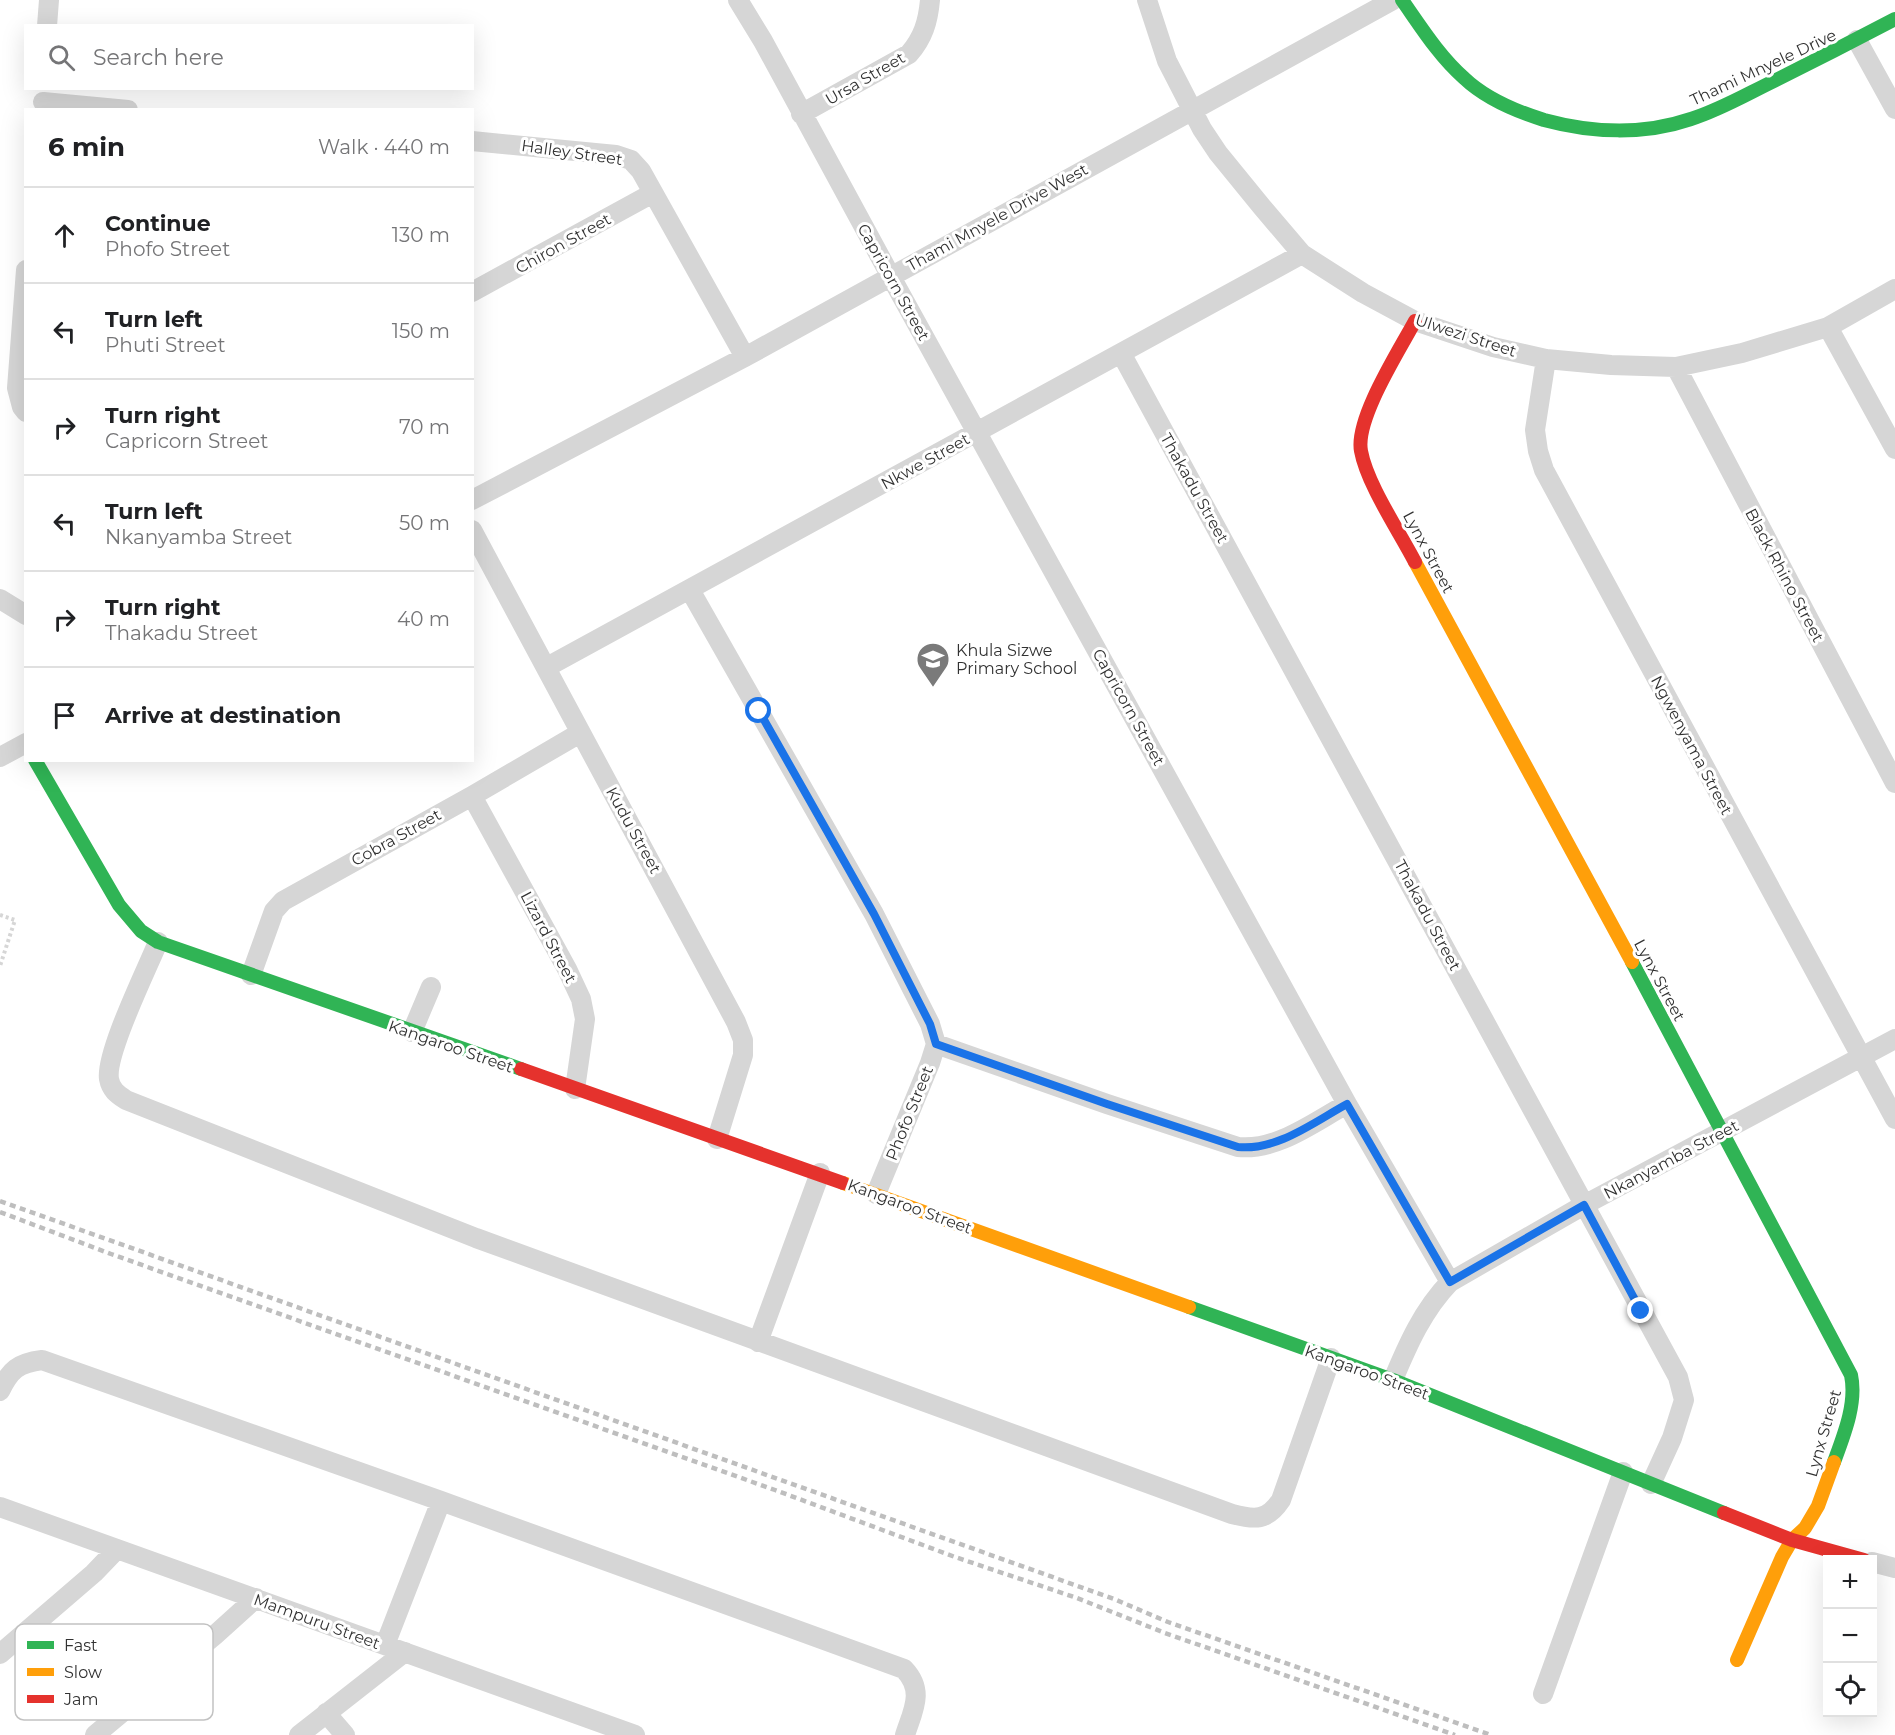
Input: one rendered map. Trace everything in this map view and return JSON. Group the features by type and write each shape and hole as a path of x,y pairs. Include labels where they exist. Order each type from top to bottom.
{"street":[{"path":"47,24 49,0"},
{"name":"Capricorn Street","path":"738,0 763,41 801,114 1347,1104 1450,1282"},
{"name":"Ursa Street","path":"801,114 909,54 920,41 930,0"},
{"name":"Ulwezi Street","path":"1147,0 1167,62 1218,153 1302,254 1363,293 1415,321 1493,347 1546,359 1611,365 1676,367 1742,354 1828,327 1895,289"},
{"name":"Thami Mnyele Drive West","path":"474,499 745,357 890,275 1393,0"},
{"name":"Thami Mnyele Drive","path":"1402,0 1458,73 1482,93 1526,114 1554,123 1578,129 1608,132 1666,125 1711,112 1895,19"},
{"path":"1857,40 1895,109"},
{"path":"43,100 111,108"},
{"name":"Halley Street","path":"474,141 616,155 631,160 641,171 745,357"},
{"name":"Chiron Street","path":"474,291 653,193"},
{"name":"Nkwe Street","path":"547,668 1302,254"},
{"path":"24,296 17,388 24,410"},
{"name":"Lynx Street","path":"1415,321 1367,412 1361,432 1360,449 1368,473 1723,1131 1851,1375 1854,1389 1852,1402 1840,1446 1818,1506 1805,1528 1792,1540 1770,1583 1737,1660"},
{"path":"1828,327 1895,449"},
{"name":"Thakadu Street","path":"1121,352 1678,1377 1684,1400 1651,1484"},
{"name":"Ngwenyama Street","path":"1546,359 1535,430 1544,470 1895,1119"},
{"name":"Black Rhino Street","path":"1676,367 1895,783"},
{"name":"Kudu Street","path":"474,534 740,1031 743,1040 743,1055 717,1139"},
{"name":"Phofo Street","path":"690,590 874,914 930,1024 936,1044 930,1064 876,1194"},
{"path":"0,599 24,614"},
{"name":"Cobra Street","path":"251,975 274,911 283,901 580,733"},
{"path":"0,757 24,745"},
{"name":"Kangaroo Street","path":"36,762 119,906 141,931 158,942 717,1139 820,1173 1393,1380 1792,1540 1846,1555"},
{"name":"Lizard Street","path":"472,796 567,969 581,999 585,1019 575,1089"},
{"path":"158,942 110,1061 109,1078 113,1091 126,1100 476,1238 1221,1510 1248,1518 1262,1517 1274,1510 1281,1500 1331,1358"},
{"path":"412,1032 432,987"},
{"name":"Nkanyamba Street","path":"1450,1282 1584,1205 1895,1039"},
{"path":"936,1044 1238,1147 1254,1148 1281,1140 1347,1104"},
{"path":"758,1342 820,1173"},
{"path":"1393,1380 1414,1331 1435,1297 1450,1282"},
{"path":"0,1391 7,1376 18,1366 42,1360 441,1501 904,1669 912,1677 916,1686 916,1698 905,1735"},
{"path":"1543,1694 1623,1473"},
{"path":"386,1645 441,1501"},
{"name":"Mampuru Street","path":"0,1507 635,1735"},
{"path":"35,1624 94,1573 117,1549"},
{"path":"1877,1563 1895,1568"},
{"path":"213,1637 256,1599"},
{"path":"0,1654 15,1641"},
{"path":"299,1735 405,1652"},
{"path":"326,1713 345,1735"},
{"path":"95,1735 113,1720"}],"path":[{"path":"0,915 15,920 0,966"}],"railway":[{"path":"0,1201 1114,1599 1168,1622 1491,1735"},
{"path":"0,1212 111,1254 775,1490 955,1557 1077,1598 1165,1633 1455,1735"}],"traffic: fast":[{"path":"1402,0 1446,60 1491,98 1544,120 1599,130 1655,128 1691,119 1733,101 1895,19"},
{"path":"36,762 119,905 141,931 158,942 521,1069"},
{"path":"1632,962 1851,1375 1851,1408 1834,1462"},
{"path":"1189,1307 1393,1380 1724,1513"}],"traffic: slow":[{"path":"1415,562 1632,962"},
{"path":"843,1183 1189,1307"},
{"path":"1737,1660 1782,1557 1792,1540 1805,1528 1818,1506 1834,1462"}],"traffic: jam":[{"path":"1415,321 1371,404 1361,437 1361,451 1370,478 1415,562"},
{"path":"521,1069 843,1183"},
{"path":"1724,1513 1792,1540 1846,1555"}],"place":[{"name":"Khula Sizwe Primary School","path":"933,688"}],"route":[{"path":"759,711 874,914 930,1024 936,1044 1238,1147 1254,1148 1281,1140 1347,1104 1450,1282 1584,1205 1641,1311"}]}
